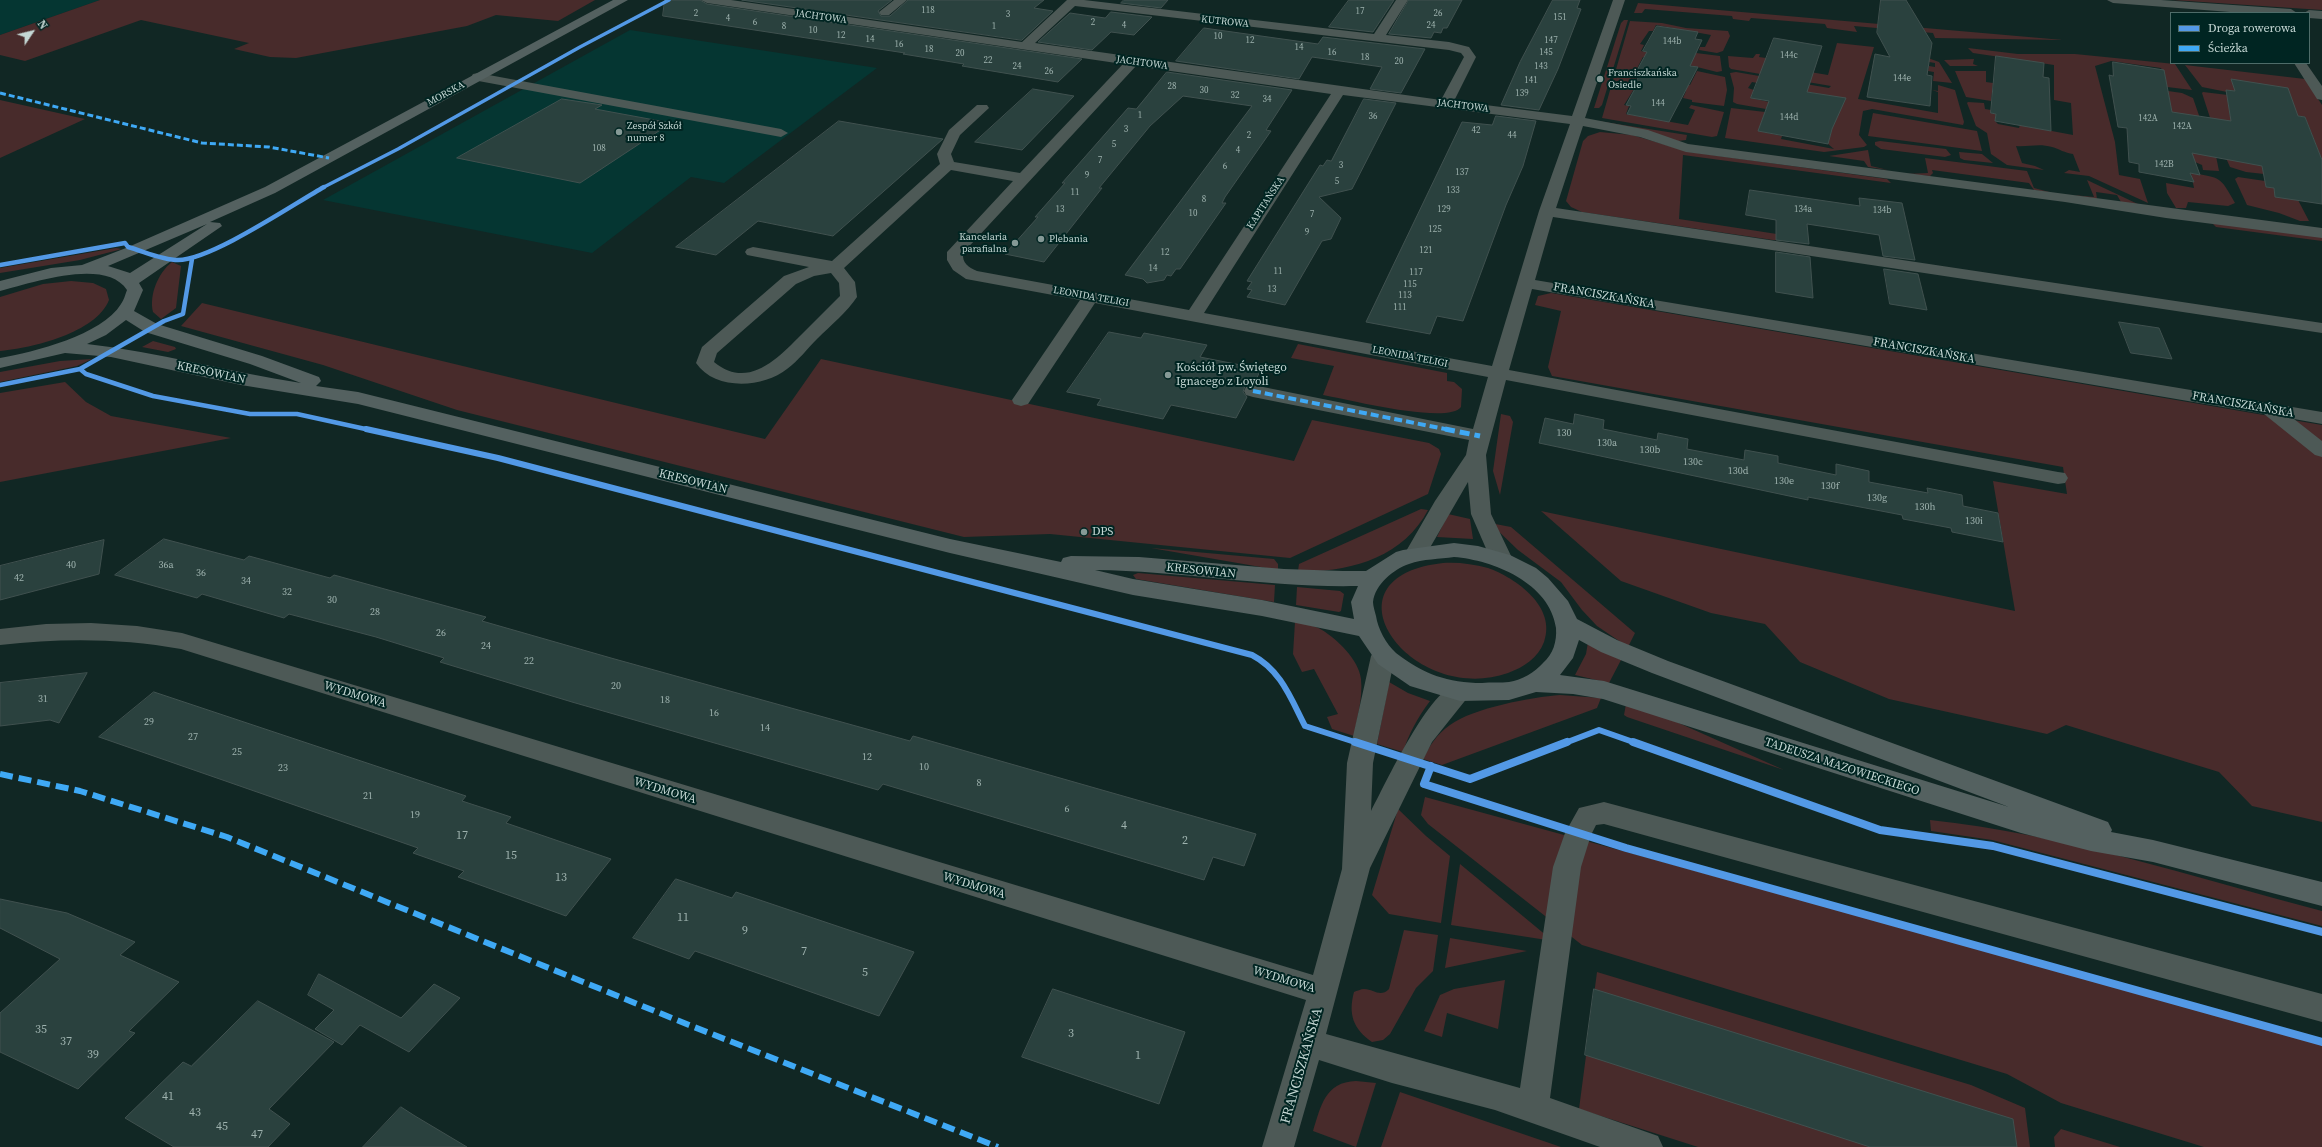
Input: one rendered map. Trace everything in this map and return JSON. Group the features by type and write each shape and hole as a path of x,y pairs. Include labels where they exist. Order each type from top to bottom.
{"main road":[{"name":"MORSKA","path":"83,270 132,252 270,190 622,0"},
{"name":"MORSKA","path":"130,281 270,190"},
{"path":"0,362 34,356 64,347 96,332 124,312 133,301 135,293 134,287 130,281 115,273 83,270 46,274 2,285"},
{"name":"KRESOWIAN","path":"124,312 150,328 256,360 358,398"},
{"name":"KRESOWIAN","path":"64,347 111,352 241,379 358,398 943,544 1028,562 1133,587 1262,608 1365,629"},
{"path":"1454,550 1478,553 1502,560 1524,571 1547,589 1556,600 1566,623 1567,642 1559,660 1545,676 1514,690 1493,693 1460,692 1430,685 1412,677 1383,656 1371,640 1365,629 1362,605 1366,588 1373,578 1391,563 1416,553 1454,550"},
{"name":"KRESOWIAN","path":"1028,562 1139,564 1287,578 1332,580 1373,578"},
{"name":"TADEUSZA MAZOWIECKIEGO","path":"1566,623 1616,649 1660,667 2152,851"},
{"name":"TADEUSZA MAZOWIECKIEGO","path":"1532,683 1562,684 1604,690 1985,811 2091,840 2152,851 2322,894"}],"street":[{"name":"JACHTOWA","path":"707,0 1339,91 1577,121 1643,133 1686,148 2065,197 2166,213 2322,233"},
{"path":"885,12 901,0"},
{"path":"1378,38 1402,0"},
{"path":"1416,553 1478,445 1497,374 1547,211 1619,0"},
{"path":"2114,0 2266,12"},
{"name":"KUTROWA","path":"1024,46 1073,1 1172,15 1449,46 1467,52 1470,57 1446,104"},
{"path":"1172,15 1182,5"},
{"path":"2310,14 2322,15"},
{"name":"LEONIDA TELIGI","path":"1132,62 955,252 954,259 957,266 972,275 1497,374"},
{"path":"2301,64 2322,96"},
{"path":"478,77 781,133"},
{"name":"KAPITAŃSKA","path":"1194,316 1339,91"},
{"path":"948,165 944,154 954,133 982,108"},
{"path":"948,165 1024,178"},
{"path":"753,252 835,267 847,282 849,297 781,365 764,373 737,378 722,376 706,363 708,351 790,280 810,272 835,267 948,165"},
{"path":"1547,211 2322,328"},
{"name":"FRANCISZKAŃSKA","path":"1525,283 2322,418"},
{"path":"1021,400 1091,297"},
{"path":"1497,374 2058,478"},
{"path":"1253,391 1478,445"},
{"path":"2270,410 2322,451"},
{"path":"1478,445 1480,514 1502,560"},
{"name":"WYDMOWA","path":"0,637 33,633 103,631 146,634 182,641 1122,932 1323,992"},
{"name":"FRANCISZKAŃSKA","path":"1356,869 1360,763 1383,656"},
{"name":"FRANCISZKAŃSKA","path":"1278,1147 1309,1043 1356,869 1422,737 1437,716 1460,692"},
{"path":"1533,1108 1567,867 1578,833 1588,816 1604,813 2322,1008"},
{"path":"1309,1043 1392,1068 1495,1095 1647,1147"}],"shaded area":[{"path":"0,0 100,0 0,35"},
{"path":"100,0 595,0 558,21 496,15 467,26 296,58 270,57 234,49 249,43 141,20 25,61 0,55 0,35"},
{"path":"2172,0 2322,0 2322,10"},
{"path":"1638,3 2063,40 1935,38 1933,33 1854,26 1857,32 1827,28 1825,24 1751,18 1749,21 1733,19 1732,16 1645,9 1642,13 1634,13"},
{"path":"1624,20 1628,20 1602,105 1599,108 1594,108 1621,23"},
{"path":"1630,21 1662,23 1686,28 1728,31 1730,36 1723,51 1717,53 1699,50 1700,47 1705,47 1711,35 1656,25 1653,31 1649,31 1640,44 1644,45 1641,51 1650,53 1647,58 1643,57 1635,72 1639,73 1634,83 1641,84 1638,90 1634,89 1624,105 1629,106 1626,114 1688,125 1695,110 1689,108 1691,105 1724,112 1717,136 1712,137 1602,118"},
{"name":"Zespół Szkół numer 8","path":"630,30 877,68 724,183 691,177 592,253 323,200"},
{"path":"1837,43 1874,47 1858,99 1938,113 1938,92 1932,90 1938,91 1938,85 1955,90 1964,122 1963,125 1872,109 1863,111 1859,135 1867,145 1864,147 1824,152 1725,138 1731,108 1765,112 1759,131 1782,136 1781,139 1834,149 1828,144 1832,129 1830,96 1752,82 1748,88 1754,90 1751,98 1769,102 1766,109 1737,104 1733,102 1734,88 1730,73 1736,72 1829,88 1831,86 1731,69 1729,67 1728,56 1753,58 1756,54 1760,54 1759,57 1766,58 1786,68 1828,75"},
{"path":"1968,48 2018,54 2075,54 2175,64 2192,90 2167,87 2165,76 2161,68 2111,61 2095,66 2115,142 2119,175 2140,179 2148,203 2089,176 2064,173 2069,170 2080,172 2073,154 2052,147 2043,145 2016,146 2022,163 2044,170 2007,165 1991,154 1987,133 1976,126 1967,103 1968,102 1984,103 1985,109 1991,110 1991,113 1996,114 1995,121 1998,124 2019,128 2020,125 2073,135 2071,103 2054,100 2054,65 1973,53"},
{"path":"1688,52 1720,56 1722,71 1717,72 1689,65"},
{"path":"1928,58 1939,62 1952,83 1933,81 1934,72 1928,71 1929,66 1935,67 1935,63 1929,62"},
{"path":"1974,59 1973,64 1978,66 1950,66 1944,60"},
{"path":"2185,65 2305,79 2322,105 2322,160 2305,117 2298,116 2235,91 2227,90 2227,92 2202,87"},
{"path":"1697,71 1725,77 1727,90 1724,106 1692,102 1692,100 1683,98 1686,91 1677,89 1680,84 1690,85"},
{"path":"1955,71 1986,71 1986,82 1993,83 1991,101 1966,97"},
{"path":"2168,91 2182,93 2193,98 2203,127 2172,112"},
{"path":"2202,93 2228,95 2230,116 2241,117 2247,132 2213,127"},
{"path":"0,100 85,119 0,158"},
{"path":"1873,113 1977,131 1982,151 1868,136"},
{"path":"1598,121 1687,135 1686,140 1678,141"},
{"path":"1600,132 1632,135 1690,152 1887,179 1891,183 1683,155 1679,219 1803,238 1802,242 1773,240 1582,212 1571,207 1566,201 1583,141 1588,136"},
{"path":"2195,133 2216,156 2219,171 2203,170 2202,165 2195,162 2190,154"},
{"path":"2217,138 2262,166 2264,174 2246,172 2230,167"},
{"path":"1880,141 1946,149 1951,155 1945,157 1881,149 1875,145 1875,142"},
{"path":"1868,150 1871,166 1888,170 1868,167 1864,161 1829,156"},
{"path":"1959,152 1982,154 1993,163 1964,160 1960,158"},
{"path":"1925,158 2027,171 2034,188 2053,193 2034,190 2029,183 1932,170 1933,173 1930,176 1905,174 1928,173"},
{"path":"2191,173 2208,176 2219,180 2235,203 2228,206 2188,202 2186,208 2176,208 2167,193 2166,183 2194,188"},
{"path":"2238,177 2265,181 2266,187 2274,188 2298,200 2309,221 2300,221 2279,213 2247,205 2235,179"},
{"path":"2087,180 2142,206 2121,202 2117,195 2096,192 2097,199 2073,195 2094,197"},
{"path":"2212,223 2322,236 2322,241 2216,227"},
{"path":"116,248 122,249 80,260 0,273 0,268"},
{"path":"172,262 181,266 176,308 161,319 153,312 152,299 159,278"},
{"path":"71,281 93,283 106,289 109,300 102,312 77,330 62,337 29,346 0,351 0,297 43,284"},
{"path":"1551,293 2322,425 2322,822 2252,806 2219,772 2066,725 2047,734 1889,699 1800,662 1765,624 1711,613 1621,581 1541,511 2015,611 1993,481 2067,494 2063,467 1552,376 1548,367 1561,311 1535,305 1538,296"},
{"path":"202,303 765,439 821,359 1294,461 1312,420 1429,443 1439,449 1441,454 1428,494 1290,558 1050,534 964,537 457,410 323,365 181,326"},
{"path":"153,341 175,347 176,349 168,352 142,347"},
{"path":"1298,344 1447,373 1447,381 1454,382 1462,389 1461,407 1452,412 1418,412 1323,395 1334,366 1291,358"},
{"path":"92,359 77,366 0,382 0,372 60,361"},
{"path":"65,382 86,402 111,416 231,438 0,482 0,393"},
{"path":"1501,414 1510,416 1513,422 1500,495 1493,471"},
{"path":"1421,509 1428,510 1417,526 1404,540 1389,551 1355,565 1317,571 1298,571 1299,564"},
{"path":"1448,514 1470,519 1473,539 1437,537"},
{"path":"1490,523 1511,527 1635,633 1628,647 1597,626 1582,610 1561,582 1518,550"},
{"path":"1151,548 1274,559 1278,564 1278,570"},
{"path":"1443,563 1477,565 1488,568 1510,579 1531,596 1545,617 1546,629 1544,642 1541,648 1530,661 1520,668 1508,673 1472,679 1439,672 1411,657 1392,636 1382,613 1386,591 1405,573"},
{"path":"1138,573 1275,585 1274,602 1136,579 1133,575"},
{"path":"1297,587 1340,591 1344,594 1341,611 1339,612 1296,605"},
{"path":"1295,622 1316,627 1328,634 1340,644 1356,665 1361,679 1361,686 1354,736 1332,729 1327,717 1338,714 1314,669 1302,672 1293,654"},
{"path":"1588,642 1621,660 1609,683 1575,675 1586,654"},
{"path":"1389,682 1408,693 1430,701 1414,725 1403,752 1377,744"},
{"path":"1560,695 1601,698 1597,708 1442,765 1423,759 1431,744 1445,728 1460,719 1473,713 1503,704"},
{"path":"1626,704 1663,716 1784,770 1627,717 1624,715"},
{"path":"1425,797 2322,1042 2322,1147 2204,1147 2061,1103 2007,1074 1582,945 1428,824 1421,815"},
{"path":"1398,809 1426,836 1450,856 1441,923 1389,914 1372,895"},
{"path":"1930,820 2029,835 2128,858 2322,911 2322,926 1992,840 1931,831"},
{"path":"1460,864 1553,941 1451,925"},
{"path":"1404,930 1438,935 1433,971 1416,988 1390,1034 1383,1040 1372,1042 1360,1032 1356,1026 1352,1014 1352,1000 1354,992 1368,989 1383,993 1389,989"},
{"path":"1450,938 1527,951 1445,968"},
{"path":"1597,972 1971,1085 2025,1108 2030,1147 1698,1147 1579,1109"},
{"path":"1505,980 1498,1029 1447,1013 1442,1037 1424,1031 1440,995 1454,989"},
{"path":"1356,1081 1376,1083 1356,1147 1313,1131 1322,1104 1331,1091 1337,1086 1346,1082"},
{"path":"1400,1092 1561,1147 1381,1147"},
{"path":"2061,1129 2120,1147 2055,1147 2054,1137"}],"building":[{"path":"665,0 700,0 707,4 1082,59 1058,82 962,66 964,64 903,54 905,53 663,16"},
{"path":"742,0 892,0 878,11 881,16 890,16 908,0 1044,0 1034,8 1053,11 1022,40"},
{"path":"1124,0 1168,0 1161,8 1121,3"},
{"path":"1349,0 1394,0 1373,32 1329,27"},
{"path":"1409,0 1462,0 1447,28 1443,28 1441,33 1434,32 1431,38 1389,34"},
{"path":"1553,0 1580,0 1577,8 1581,9 1558,69 1539,110 1501,105 1520,62"},
{"path":"1881,0 1906,0 1932,43 1927,75 1932,76 1930,106 1867,97 1875,54 1890,57 1877,33"},
{"path":"1111,12 1152,17 1134,35 1111,32 1092,50 1038,42 1070,13 1105,18"},
{"path":"1657,26 1698,32 1695,39 1702,40 1690,66 1698,67 1669,122 1627,114 1631,106 1626,105 1638,83 1635,83 1641,73 1636,72 1647,52 1643,51"},
{"path":"1204,28 1318,44 1323,37 1425,49 1401,93 1370,89 1382,67 1312,57 1299,79 1176,61"},
{"path":"1774,38 1822,46 1807,92 1846,98 1832,129 1828,144 1758,131 1769,101 1751,98"},
{"path":"1996,56 2044,63 2043,77 2049,78 2051,131 1995,121 1996,114 1991,113"},
{"path":"2113,62 2164,70 2172,112 2231,121 2226,90 2235,91 2231,79 2288,88 2298,116 2305,117 2322,160 2322,204 2275,197 2274,188 2266,187 2262,166 2192,153 2200,175 2190,173 2194,182 2139,172 2139,164 2129,162 2127,128 2118,127 2109,75 2113,76"},
{"path":"1167,72 1292,90 1266,130 1271,131 1222,203 1226,203 1180,269 1176,269 1171,276 1167,275 1164,280 1147,283 1143,279 1125,275 1252,106 1183,96 1150,126 1099,188 1102,188 1044,262 1005,254 1038,217 1035,217 1065,183 1062,183 1128,108 1136,109"},
{"path":"1033,89 1074,96 1022,150 975,142"},
{"name":"Zespół Szkół numer 8","path":"562,99 602,105 595,109 671,123 580,183 457,158"},
{"path":"1364,99 1396,103 1352,189 1319,197 1341,218 1331,239 1322,241 1285,305 1247,297 1252,290 1247,289 1252,282 1247,281 1320,165 1323,166 1327,160 1331,161"},
{"path":"1496,116 1536,121 1523,166 1506,205 1463,321 1437,316 1430,334 1366,322 1462,122 1492,125"},
{"path":"839,121 943,139 833,236 758,221 716,255 676,247"},
{"path":"1750,190 1860,206 1859,198 1902,203 1915,260 1883,256 1879,235 1807,224 1809,244 1776,240 1776,220 1746,215"},
{"path":"1776,252 1810,257 1813,298 1776,292"},
{"path":"1884,269 1918,274 1927,310 1890,304"},
{"path":"2119,322 2159,328 2172,359 2131,353"},
{"name":"Kościół pw. Świętego Ignacego z Loyoli","path":"1109,332 1141,338 1144,333 1207,345 1200,357 1261,369 1254,384 1245,386 1243,392 1247,397 1236,418 1171,405 1163,419 1097,405 1101,399 1067,392"},
{"path":"1575,414 1604,420 1603,429 1657,440 1658,433 1688,439 1687,449 1744,460 1745,450 1778,456 1778,463 1836,475 1836,464 1869,471 1869,482 1928,493 1927,488 1962,495 1963,506 1998,513 2003,542 1952,532 1951,528 1903,519 1902,515 1808,497 1808,500 1539,443 1545,418 1573,424"},
{"path":"164,539 244,560 249,556 330,578 334,575 486,617 482,621 611,658 910,741 913,736 1256,834 1244,866 1213,857 1204,880 883,784 878,790 572,702 440,662 444,658 376,637 289,614 284,618 202,594 197,598 115,575"},
{"path":"104,540 99,574 0,600 0,566"},
{"path":"87,673 59,723 50,720 0,726 0,683"},
{"path":"154,692 466,796 462,801 511,817 506,823 611,859 566,916 458,877 464,871 413,853 418,848 99,737"},
{"path":"676,879 732,898 736,892 914,952 879,1016 695,951 689,959 633,938"},
{"path":"0,899 67,913 135,942 120,955 179,982 129,1031 135,1033 78,1089 0,1052 0,1013 60,959 0,928"},
{"path":"319,974 401,1018 434,984 460,998 409,1052 360,1025 342,1045 315,1029 334,1010 308,995"},
{"path":"1053,989 1185,1032 1159,1104 1022,1057"},
{"path":"1594,989 2013,1119 2017,1147 1870,1147 1585,1055"},
{"path":"258,1001 334,1042 269,1109 290,1124 268,1147 174,1147 125,1118 183,1062 191,1066"},
{"path":"401,1107 415,1116 467,1147 363,1147"}],"marked path":[{"path":"0,93 202,143 269,147 329,158"},
{"path":"1253,391 1480,436"},
{"path":"0,774 80,791 227,837 689,1025 998,1147"}],"cycle path":[{"path":"0,265 125,243 128,247 176,260 192,259 217,248 350,172 398,149 580,47 669,0"},
{"path":"0,385 80,369 164,321 183,314 192,259"},
{"path":"80,369 86,374 153,396 250,414 297,414 498,458 1252,655 1262,660 1278,675 1290,695 1305,726 1470,779 1599,730 1880,830 1993,846 2322,932"},
{"path":"1431,766 1424,784 1626,848 2322,1042"}],"place":[{"name":"Franciszkańska Osiedle","path":"1600,79"},
{"name":"Zespół Szkół numer 8","path":"619,132"},
{"name":"Plebania","path":"1041,239"},
{"name":"Kancelaria parafialna","path":"1015,243"},
{"name":"Kościół pw. Świętego Ignacego z Loyoli","path":"1168,375"},
{"name":"DPS","path":"1084,532"}]}
